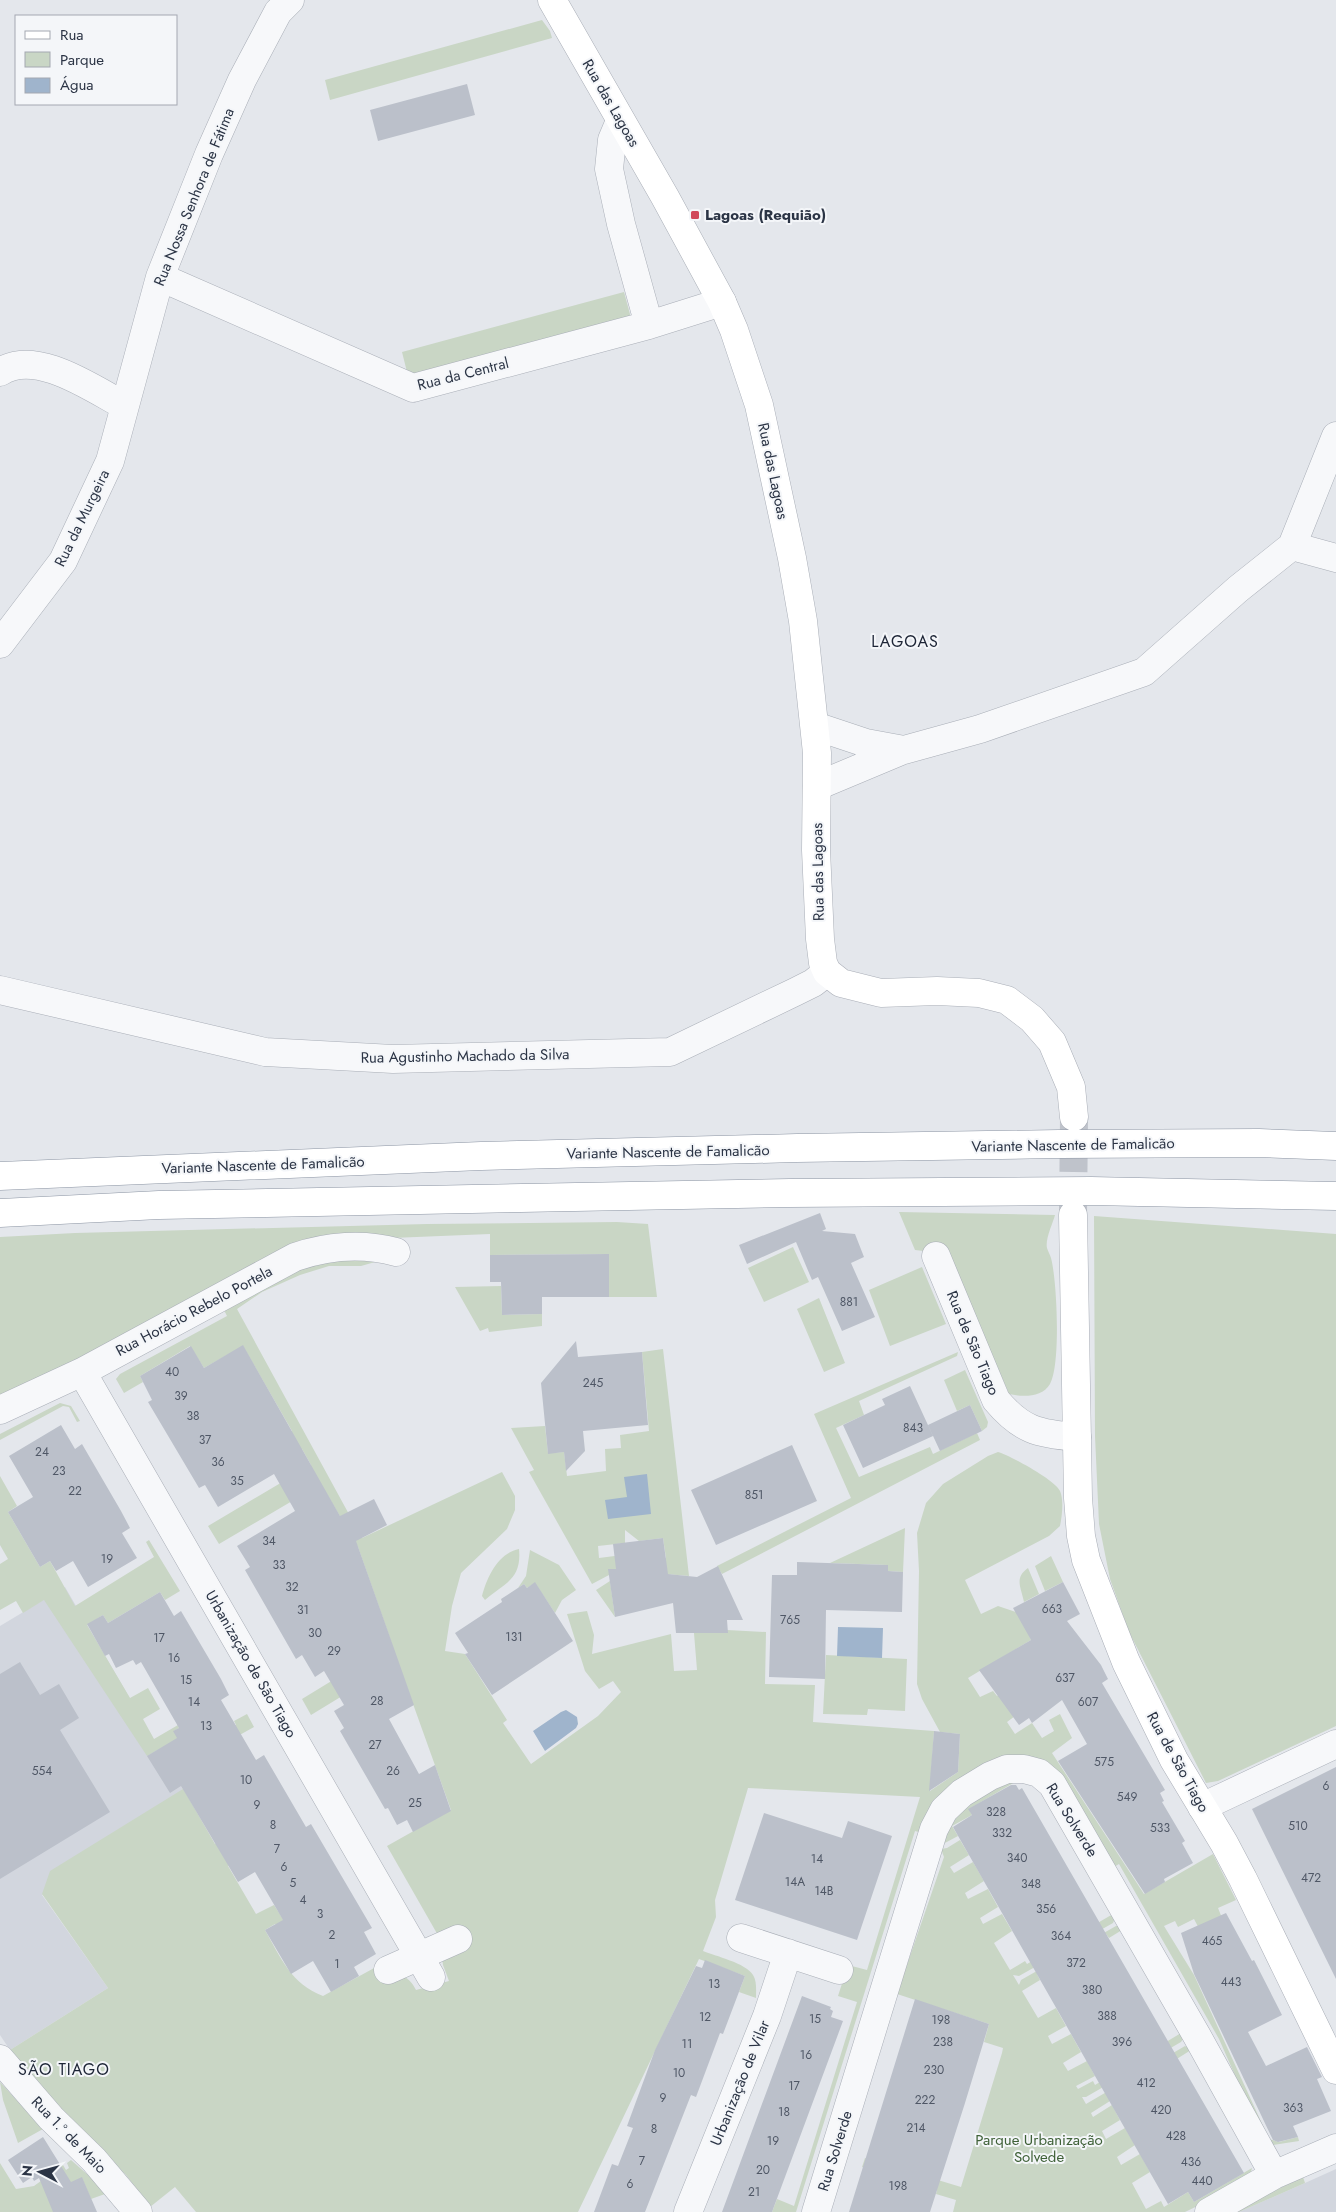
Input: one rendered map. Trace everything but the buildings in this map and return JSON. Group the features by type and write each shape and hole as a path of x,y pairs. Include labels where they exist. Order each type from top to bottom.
{"main road":[{"name":"Rua das Lagoas","path":"552,0 665,197 722,302 734,330 759,405 792,558 803,621 815,726 817,786 816,850 820,939 834,978"},
{"path":"834,978 881,993 937,991 980,993 1007,1000 1032,1019 1052,1042 1071,1087 1074,1117"},
{"name":"Variante Nascente de Famalicão","path":"0,1176 480,1156 757,1149 1059,1144 1334,1145"},
{"path":"0,1213 198,1204 790,1193 1092,1191 1336,1196"},
{"name":"Rua de São Tiago","path":"1073,1215 1078,1498 1081,1536 1086,1560 1098,1595 1134,1680 1174,1760 1224,1843 1243,1879 1336,2070"}],"street":[{"name":"Rua Nossa Senhora de Fátima","path":"125,406 160,277 209,154 242,80 278,12 290,0"},
{"path":"620,121 612,140 609,170 620,224 649,325"},
{"name":"Rua da Central","path":"160,277 413,388 649,325 722,302"},
{"path":"0,372 27,363 56,370 125,406"},
{"name":"Rua da Murgeira","path":"0,644 63,561 110,460 125,406"},
{"path":"817,786 904,750 980,729 1144,672 1238,589 1292,546 1336,436"},
{"path":"1292,546 1336,558"},
{"path":"815,726 866,744 904,750"},
{"name":"Rua Agustinho Machado da Silva","path":"0,990 265,1052 393,1059 670,1052 813,983 834,978"},
{"name":"Rua Horácio Rebelo Portela","path":"0,1410 82,1372 296,1257 314,1250 335,1247 385,1249 396,1252"},
{"name":"Rua de São Tiago","path":"936,1256 996,1400 1009,1416 1024,1426 1042,1432 1077,1437"},
{"name":"Urbanização de São Tiago","path":"82,1372 426,1966"},
{"path":"1202,1808 1336,1744"},
{"name":"Rua Solverde","path":"816,2212 934,1829 944,1810 962,1794 990,1776 1006,1769 1024,1769 1039,1774 1052,1784 1198,2036 1274,2175"},
{"path":"741,1938 839,1970"},
{"path":"388,1970 426,1966 458,1939"},
{"name":"Urbanização de Vilar","path":"688,2212 767,2016 788,1954"},
{"name":"Rua 1.º de Maio","path":"0,2060 51,2118 94,2160 138,2212"},
{"path":"1210,2212 1274,2175 1336,2148"}],"shaded area":[{"path":"65,1587 192,1805 42,1895 108,1988 10,2050 0,2035 0,1626"},
{"path":"1336,2169 1336,2212 1239,2212 1305,2183"}],"green space":[{"path":"542,20 550,31 552,38 330,100 325,80"},
{"path":"624,292 631,318 409,380 402,352"},
{"path":"899,1212 1055,1215 1048,1236 1047,1248 1051,1258 1055,1284 1057,1342 1053,1374 1050,1384 1046,1389 1031,1395 1009,1394 949,1254 915,1250"},
{"path":"1094,1216 1336,1234 1336,1726 1218,1781 1206,1783 1129,1632 1110,1579 1099,1524 1095,1436"},
{"path":"617,1222 648,1224 657,1297 609,1297 608,1254 490,1255 490,1234 318,1241 0,1404 0,1237 75,1233 427,1224"},
{"path":"793,1247 809,1282 764,1302 748,1268"},
{"path":"318,1257 382,1260 361,1266 329,1266 300,1275 262,1292 237,1309 362,1538 502,1472 515,1496 515,1510 507,1529 461,1573 452,1606 445,1651 465,1654 507,1720 503,1723 531,1764 598,1716 621,1692 613,1681 599,1689 585,1671 567,1614 587,1611 594,1635 592,1654 671,1634 674,1671 697,1670 693,1621 710,1633 727,1633 727,1630 766,1632 765,1684 815,1685 813,1722 934,1731 930,1791 958,1772 960,1734 940,1732 922,1699 917,1684 919,1571 917,1533 926,1503 943,1484 988,1456 998,1452 1032,1469 1056,1486 1060,1491 1062,1499 1060,1526 1049,1536 965,1580 981,1614 998,1606 1019,1613 1031,1640 968,1678 980,1697 993,1691 997,1696 1036,1668 1019,1713 1007,1722 1015,1734 1032,1723 1042,1738 1054,1731 1049,1720 1060,1714 1072,1738 1052,1753 1144,1894 1213,1854 1236,1900 1218,1908 1222,1918 1203,1936 1194,1919 1178,1927 1175,1921 1164,1926 1194,1975 1269,2139 1279,2142 1298,2137 1299,2141 1273,2145 1259,2130 1219,2039 1119,1864 1112,1868 1024,1761 925,1834 915,1831 796,2212 772,2212 777,2199 794,2206 857,2002 838,1996 848,1965 867,1970 920,1797 748,1788 715,1900 716,1917 703,1951 737,1963 749,1971 755,1980 756,1998 739,1992 745,1976 699,1959 578,2212 196,2212 175,2187 150,2207 126,2175 73,2126 10,2050 108,1988 42,1894 50,1871 183,1789 159,1749 147,1756 44,1600 23,1613 16,1601 0,1610 0,1564 8,1559 0,1545 0,1476 17,1506 8,1512 40,1567 50,1561 75,1606 154,1557 146,1542 149,1540 180,1591 165,1600 160,1592 108,1623 103,1615 87,1625 130,1698 148,1688 160,1709 143,1719 154,1739 178,1725 179,1728 174,1731 187,1753 236,1725 234,1721 247,1714 254,1727 236,1737 184,1790 215,1844 239,1831 235,1861 228,1866 256,1914 274,1905 290,1930 275,1924 265,1930 282,1960 295,1977 303,1985 323,1996 376,1967 405,1977 413,1984 416,1990 449,1981 443,1965 439,1937 387,1846 451,1810 398,1662 311,1715 302,1699 392,1644 358,1547 321,1484 219,1544 208,1526 311,1465 302,1449 270,1468 279,1440 292,1431 243,1346 204,1368 190,1346 140,1376 143,1382 124,1393 116,1379 120,1374 227,1316 221,1304"},
{"path":"922,1267 946,1324 890,1346 869,1290"},
{"path":"501,1286 502,1315 542,1314 542,1326 489,1332 488,1328 480,1331 455,1287"},
{"path":"819,1298 845,1363 824,1372 797,1309"},
{"path":"663,1349 689,1576 609,1569 609,1575 592,1584 529,1472 534,1470 511,1428 545,1426 548,1453 564,1452 567,1476 606,1471 605,1449 621,1448 620,1435 649,1431 642,1352","holes":["625,1530 639,1541 663,1538 666,1558 638,1553 599,1558 598,1546 625,1543"]},
{"path":"958,1352 957,1356 859,1401 864,1415 836,1428 859,1477 930,1447 933,1454 977,1433 980,1440 722,1574 717,1566 851,1498 814,1414"},
{"path":"965,1370 988,1422 987,1427 982,1431 970,1405 957,1411 944,1380"},
{"path":"60,1403 71,1406 80,1421 77,1422 69,1407 63,1406 0,1440 0,1434"},
{"path":"905,1528 903,1572 888,1571 888,1565 830,1563"},
{"path":"519,1549 518,1567 515,1574 485,1600 482,1596 494,1567 505,1555"},
{"path":"530,1550 559,1565 576,1590 562,1600 555,1613 535,1583 527,1588 524,1584 518,1588 526,1576"},
{"path":"1051,1556 1063,1582 1045,1591 1035,1566"},
{"path":"1028,1568 1039,1594 1024,1602 1020,1579 1021,1575"},
{"path":"610,1581 615,1617 596,1590"},
{"path":"826,1655 907,1659 905,1711 868,1709 867,1715 823,1714"},
{"path":"1001,1782 1015,1782 969,1809 972,1815 952,1826 958,1836 943,1844 948,1832 959,1815 973,1801"},
{"name":"Parque Urbanização Solvede","path":"960,1840 969,1855 950,1867 954,1873 973,1862 984,1881 965,1893 968,1899 988,1889 998,1907 980,1918 983,1924 1002,1914 1012,1931 994,1943 1010,1970 1025,1961 1027,1964 1113,1914 1115,1918 1113,1923 1019,1976 1013,1975 1019,1985 1021,1980 1116,1926 1119,1926 1122,1930 1109,1938 1106,1934 1037,1974 1040,1980 1022,1991 1038,2018 1056,2008 1066,2026 1048,2036 1052,2044 1071,2034 1081,2052 1063,2063 1068,2071 1087,2061 1095,2076 1076,2086 1078,2089 1093,2081 1095,2085 1181,2033 1183,2039 1181,2042 1086,2097 1082,2097 1086,2104 1185,2046 1191,2050 1091,2113 1093,2117 1112,2105 1120,2120 1102,2131 1106,2139 1125,2128 1135,2145 1117,2157 1121,2165 1140,2154 1150,2172 1132,2183 1146,2209 1161,2201 1164,2207 1188,2192 1194,2202 1252,2168 1250,2176 1243,2184 1185,2212 953,2212 956,2200 936,2194 937,2190 862,2167 865,2158 961,2187 1002,2053 1003,2048 984,2042 989,2024 897,1994 944,1857 941,1849 947,1848"},
{"path":"0,2082 43,2129 18,2143 3,2100"},
{"path":"71,2160 96,2182 105,2194 91,2199 82,2178 53,2212 0,2212 0,2163 16,2189 34,2186 63,2165 66,2170 69,2168 67,2163"},
{"path":"1303,2177 1305,2183 1239,2212 1230,2212"}],"water":[{"path":"647,1474 651,1514 608,1519 605,1500 627,1497 624,1477"},
{"path":"838,1627 883,1628 882,1658 837,1656"},
{"path":"566,1710 577,1717 578,1724 576,1728 545,1751 533,1731"}],"tunnel":[{"path":"1073,1214 1074,1119"}],"place":[{"name":"Lagoas (Requião)","path":"695,215"}],"district":[{"name":"LAGOAS","path":"905,641"},
{"name":"SÃO TIAGO","path":"64,2069"}]}
